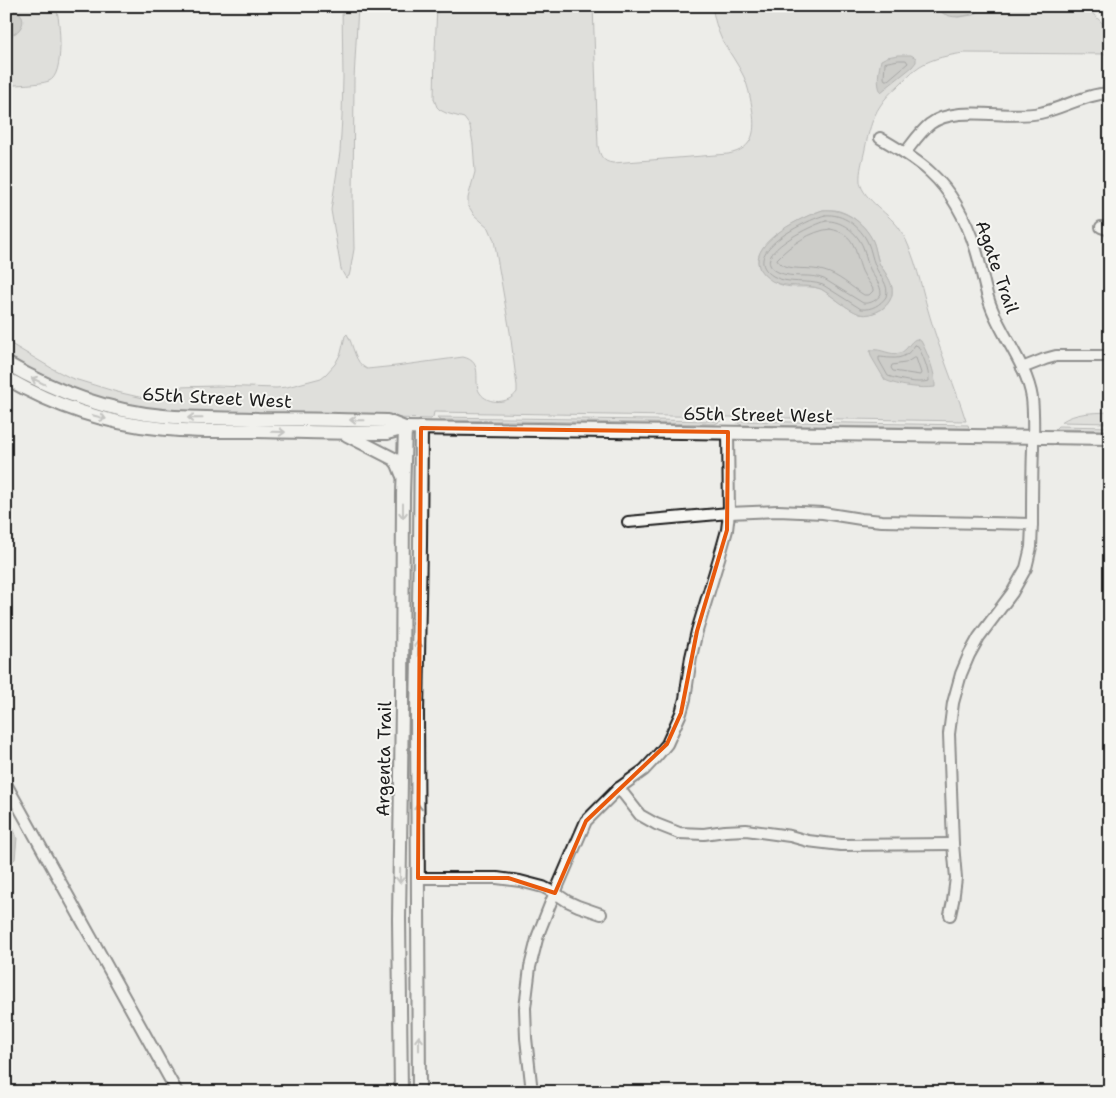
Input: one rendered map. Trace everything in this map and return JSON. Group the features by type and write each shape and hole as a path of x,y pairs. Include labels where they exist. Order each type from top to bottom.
{"street":[{"path":"905,153 928,126 946,116 957,114 1034,114 1090,96 1110,92"},
{"name":"Agate Trail","path":"880,138 905,153 934,176 948,192 959,210 974,245 985,291 1022,368 1032,400 1032,524 1030,553 1024,573 969,655 956,689 953,704 949,734 956,878 950,915"},
{"path":"1022,368 1056,356 1110,356"},
{"name":"65th Street West","path":"6,363 35,380 67,394 141,414 191,418 387,421 405,428"},
{"name":"65th Street West","path":"6,378 36,395 98,417 136,425 180,430 387,433 405,428 421,428 1110,438"},
{"name":"Argenta Trail","path":"401,1092 399,919 405,428"},
{"name":"Argenta Trail","path":"419,1092 417,713 421,428"},
{"path":"532,1092 524,1020 530,967 538,935 586,821 619,788 644,770 667,744 682,713 696,631 727,530 728,432"},
{"path":"340,433 394,459 401,468 403,481"},
{"path":"628,522 797,511 882,521 1032,524"},
{"path":"401,752 407,776 409,861 413,872 418,878 508,878 530,883 555,893 578,906 601,914"},
{"path":"6,784 177,1092"},
{"path":"619,788 640,815 679,833 704,834 746,830 841,844 953,844"}],"highlighted area":[{"path":"421,428 728,432 727,530 697,631 681,713 667,744 586,821 555,893 508,878 418,878"}],"shaded area":[{"path":"6,6 56,6 60,34 59,58 54,77 49,81 6,86 6,38 19,30 22,24 22,17 17,12 6,11"},
{"path":"342,6 358,6 354,79 354,249 349,276 346,278 341,269 331,210 340,152 342,117"},
{"path":"437,6 593,6 598,146 602,158 613,163 728,154 744,148 749,143 754,123 749,91 742,72 720,36 712,6 938,6 944,14 958,17 973,15 987,6 1083,6 1110,30 1110,54 964,53 930,61 914,70 884,100 873,121 861,165 860,182 862,189 891,219 906,240 934,330 966,421 434,412 431,419 179,412 136,407 93,396 55,382 6,357 6,341 71,378 152,400 178,387 276,388 321,378 335,364 347,334 359,363 367,369 463,357 474,363 478,388 484,397 498,402 509,399 517,392 517,386 494,240 489,228 474,215 468,205 475,172 470,126 464,118 446,113 437,107 434,99","holes":["823,210 835,210 847,214 859,222 868,232 874,244 879,263 890,280 892,289 889,302 877,312 865,315 860,314 821,289 784,286 769,278 760,268 758,257 774,236 800,220"]},
{"path":"1110,412 1110,423 1061,422 1078,415"},
{"path":"437,417 721,421 715,424 439,420"},
{"path":"735,421 968,425 969,428 741,425"},
{"path":"1058,426 1110,427 1110,430 1055,429"}],"water":[{"path":"938,6 987,6 968,15 954,17 942,12"},
{"path":"6,11 19,12 23,21 18,31 6,38"},
{"path":"898,55 911,55 916,58 916,62 881,92 878,81 881,60"},
{"path":"823,210 838,211 846,214 859,222 869,234 879,263 890,280 892,289 889,302 877,312 865,315 860,314 821,289 778,283 772,281 761,271 758,257 770,239 792,224"},
{"path":"916,339 921,341 928,357 933,370 935,387 923,388 896,384 885,380 872,358 871,350 896,354 905,350"},
{"path":"6,815 17,838 15,859 6,868"}]}
